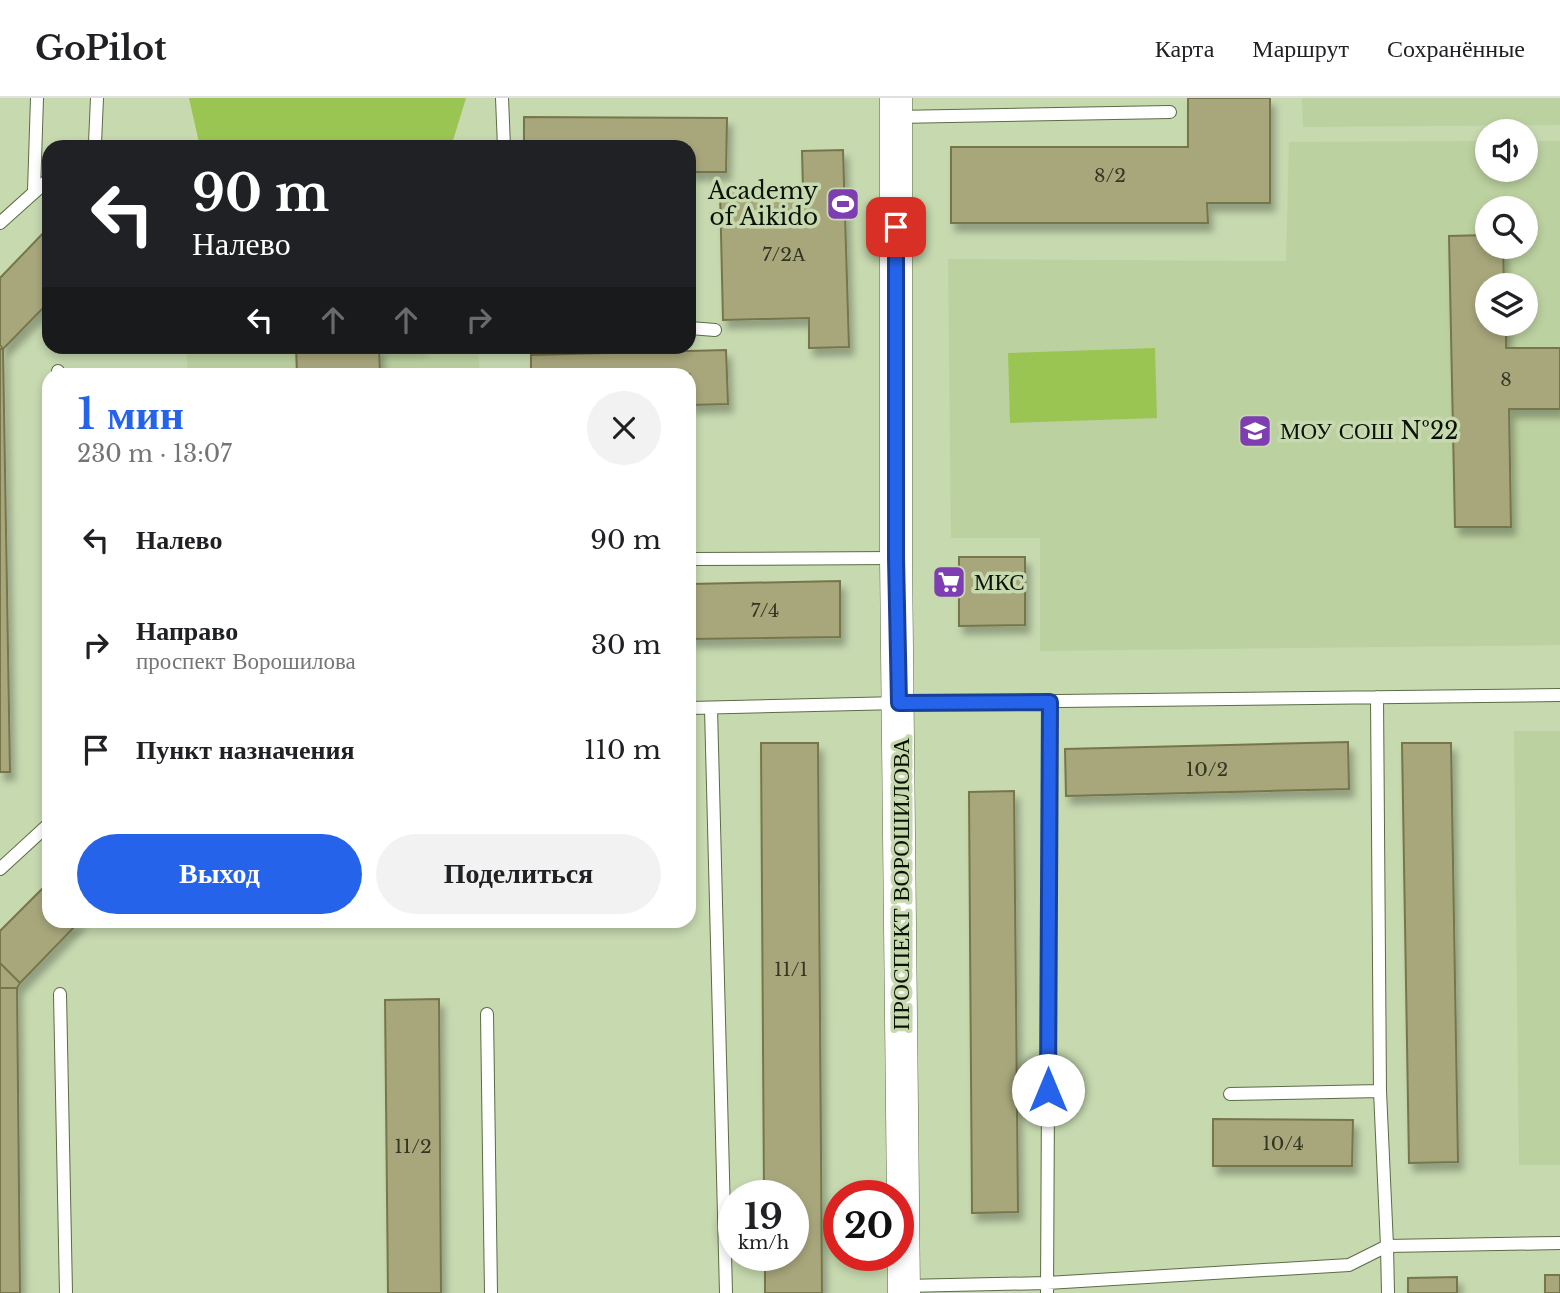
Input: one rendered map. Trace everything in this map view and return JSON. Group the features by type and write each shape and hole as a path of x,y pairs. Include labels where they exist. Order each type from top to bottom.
{"street":[{"name":"ПРОСПЕКТ ВОРОШИЛОВА","path":"896,108 896,558 904,1290"}],"lane":[{"path":"34,191 37,98"},
{"path":"95,140 97,98"},
{"path":"502,98 504,140"},
{"path":"896,108 1170,112"},
{"path":"0,223 42,185"},
{"path":"696,328 715,330"},
{"path":"696,558 896,558"},
{"path":"696,708 1560,695"},
{"path":"1377,697 1380,1091 1388,1293"},
{"path":"1047,1288 1050,702"},
{"path":"711,708 726,1293"},
{"path":"0,869 42,830"},
{"path":"60,994 66,1293"},
{"path":"486,1014 491,1293"},
{"path":"1230,1094 1380,1091"},
{"path":"904,1290 1047,1288 1349,1265 1387,1246 1560,1243"}],"shaded area":[{"path":"1302,98 1560,98 1560,125 1538,125 1538,119 1475,119 1475,126 1303,127"},
{"name":"МОУ СОШ №22","path":"1475,141 1475,182 1538,182 1538,141 1560,141 1560,645 1040,651 1040,538 951,538 948,259 1286,261 1289,142"},
{"path":"187,354 479,354 480,368 188,368"},
{"path":"1514,731 1560,731 1560,1165 1519,1165"}],"green space":[{"path":"189,98 466,98 453,140 198,140"},
{"path":"1155,348 1157,418 1010,423 1008,353"}],"building":[{"path":"1188,98 1270,98 1270,203 1207,203 1208,223 951,223 951,147 1188,147"},
{"path":"524,117 727,118 726,172 696,172 696,140 524,140"},
{"path":"843,150 849,347 809,348 809,318 723,320 720,190 803,188 802,151"},
{"path":"42,234 42,309 3,349 0,345 0,278"},
{"path":"1475,235 1475,259 1503,259 1504,273 1475,273 1475,336 1506,336 1506,348 1560,348 1560,409 1509,409 1511,527 1455,527 1449,236"},
{"path":"0,349 3,349 10,772 0,772"},
{"path":"726,350 728,404 696,405 696,368 531,368 531,355 696,354 696,351"},
{"path":"296,354 379,354 380,368 297,368"},
{"path":"959,557 1025,557 1025,625 959,626"},
{"path":"840,581 840,637 696,639 696,584"},
{"path":"1348,742 1349,789 1066,796 1065,749"},
{"path":"761,743 818,743 822,1293 765,1293 765,1271 809,1271 809,1180 764,1180"},
{"path":"1402,743 1451,743 1458,1162 1409,1163"},
{"path":"1014,791 1018,1212 972,1213 969,792"},
{"path":"42,889 42,928 73,928 20,983 0,963 0,931"},
{"path":"0,963 20,983 17,988 0,988"},
{"path":"0,988 17,988 20,1293 0,1293"},
{"path":"439,999 441,1293 388,1293 385,1000"},
{"path":"1213,1119 1353,1120 1352,1166 1213,1166"},
{"path":"1545,1275 1560,1275 1560,1293 1545,1293"},
{"path":"1457,1277 1457,1293 1408,1293 1408,1278"}],"place":[{"name":"Academy of Aikido","path":"843,204"},
{"name":"МОУ СОШ №22","path":"1255,431"},
{"name":"МКС","path":"949,582"}],"route":[{"path":"896,227 899,703 1050,702 1048,1090"}]}
